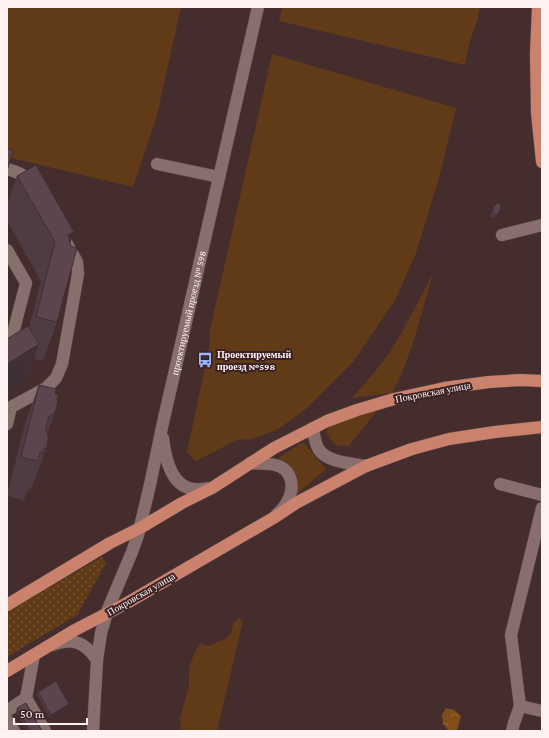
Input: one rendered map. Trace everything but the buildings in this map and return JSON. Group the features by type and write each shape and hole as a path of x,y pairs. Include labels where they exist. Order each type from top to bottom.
{"main road":[{"path":"538,7 536,54 537,113 542,162"},
{"path":"520,380 542,376"},
{"name":"Покровская улица","path":"250,463 274,448 327,421 394,399 444,388 489,382 520,380 542,381"},
{"path":"366,466 412,449 449,440 495,432 542,428"},
{"path":"7,605 110,543 212,488 250,463"},
{"name":"Покровская улица","path":"7,671 75,630 137,597 275,517 296,503 366,466"}],"street":[{"name":"проектируемый проезд № 598","path":"93,731 97,660 101,633 106,614 132,552 140,528 258,7"},
{"path":"157,164 219,178"},
{"path":"7,169 24,175 31,181 39,194"},
{"path":"502,234 542,225"},
{"path":"7,424 9,408 46,388 56,378 62,364 78,274 77,262 61,233"},
{"path":"7,250 26,283 9,349 7,350"},
{"path":"162,427 167,462 176,479 193,489 212,488"},
{"path":"313,428 318,448 326,457 338,461 366,466"},
{"path":"250,463 280,466 291,478 292,484 290,496 283,508 275,517"},
{"path":"500,484 542,495"},
{"path":"512,731 520,706 511,635 542,508"},
{"path":"50,645 68,641 82,644 91,651 97,660"},
{"path":"34,655 26,698 45,731"},
{"path":"7,709 10,709 26,698"},
{"path":"520,706 542,711"},
{"path":"7,720 14,731"}],"shaded area":[{"path":"7,7 181,7 157,115 133,187 7,157"},
{"path":"282,7 480,7 478,18 469,44 465,65 279,21"},
{"path":"272,54 456,108 439,178 416,253 395,300 353,362 306,409 277,430 252,439 237,440 196,461 187,452 210,345 210,330"},
{"path":"433,274 411,350 392,393 352,398 393,347"},
{"path":"379,408 349,446 340,446 335,444 327,433 328,424"},
{"path":"303,442 326,469 296,495 297,481 294,472 288,466 275,460"},
{"path":"102,557 106,563 77,615 7,657 7,612"},
{"path":"240,618 243,621 217,731 181,731 180,720 189,685 189,668 195,651 200,644 209,646 225,639 231,634 234,623"}],"green space":[{"path":"446,708 454,710 461,716 457,731 449,731 443,724 442,715"}],"place":[{"name":"Проектируемый проезд №598","path":"205,360"}]}
